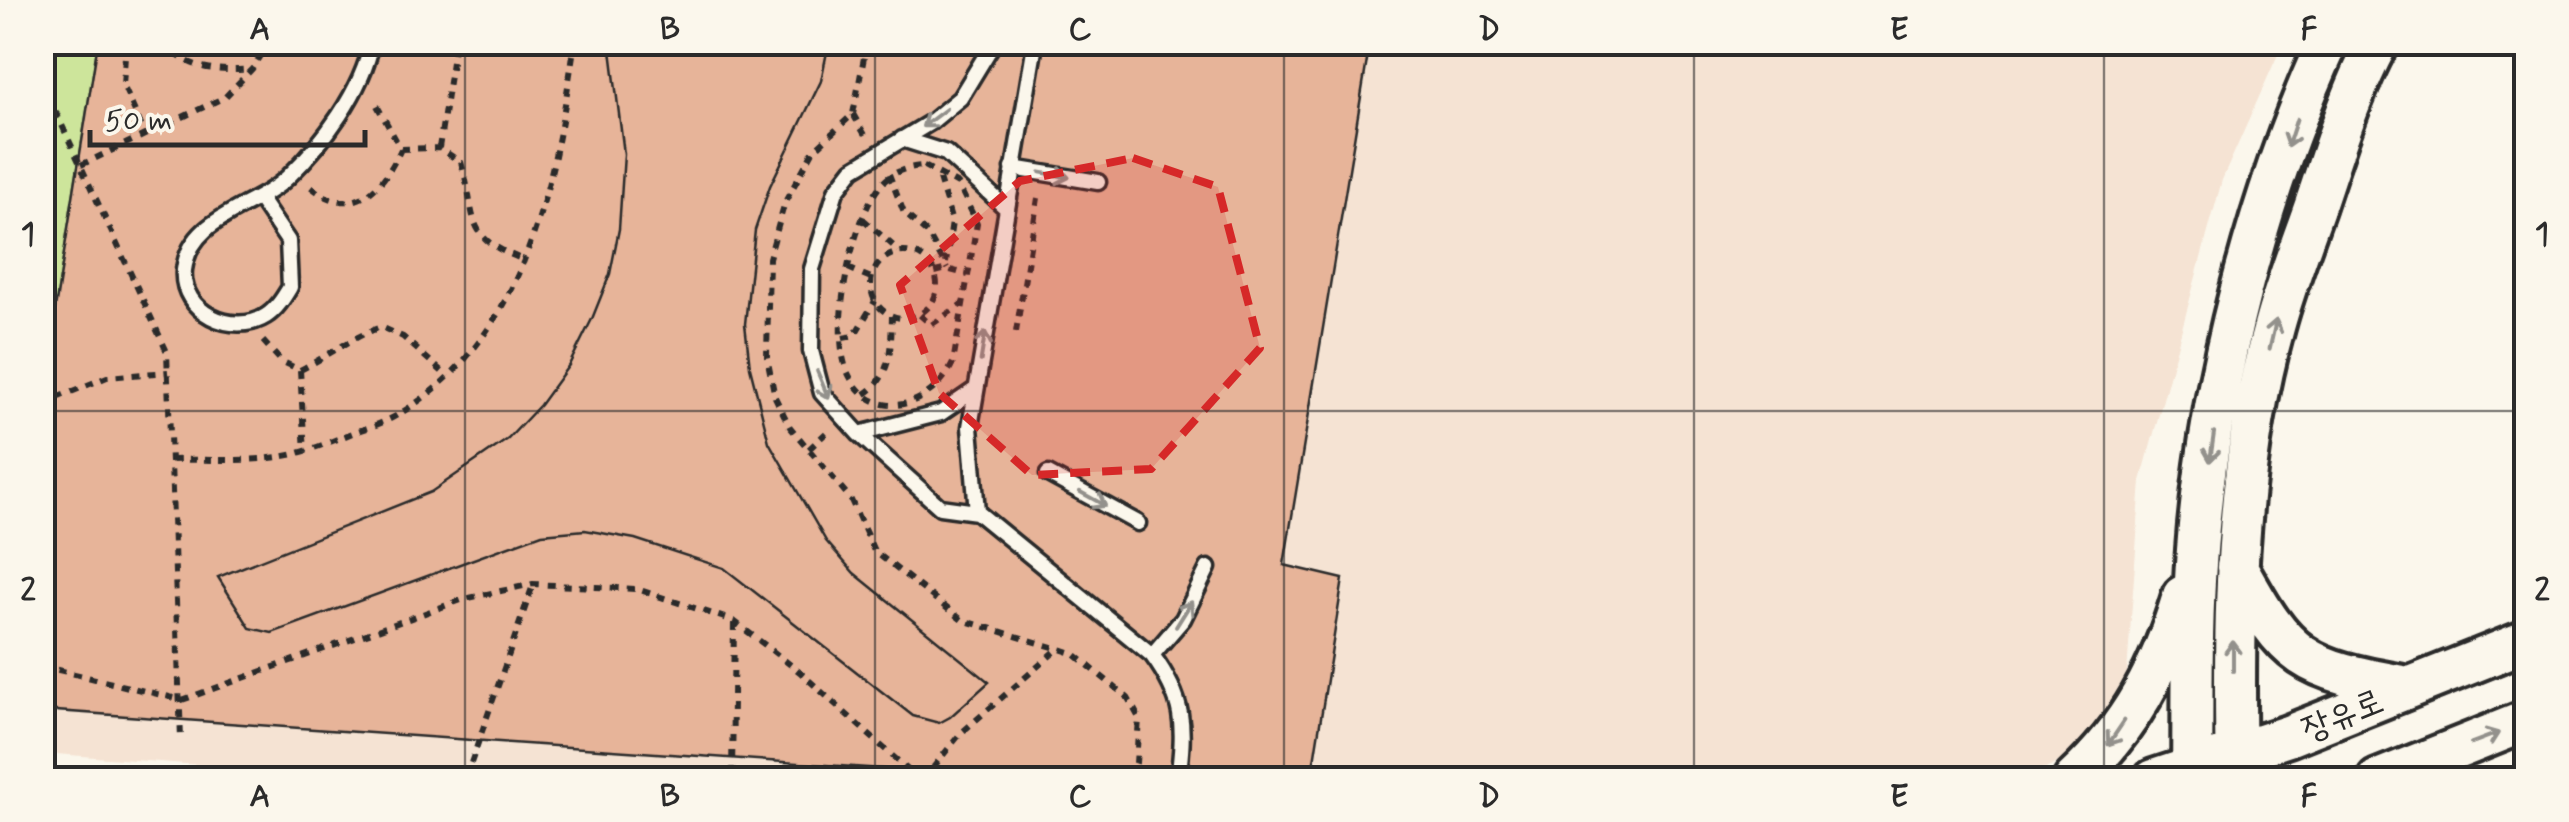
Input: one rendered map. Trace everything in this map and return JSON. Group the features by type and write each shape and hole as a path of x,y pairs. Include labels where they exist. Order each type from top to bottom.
{"main road":[{"path":"2192,774 2197,549 2230,322 2304,96 2328,42"},
{"path":"2236,766 2233,619 2243,497 2274,329 2355,85 2378,42"},
{"path":"2074,780 2103,754 2164,660 2197,549"},
{"path":"2237,567 2268,624 2296,655 2354,678 2408,687"},
{"name":"장유로","path":"2154,780 2236,766 2408,687 2526,641"},
{"path":"2380,779 2526,722"}],"lane":[{"path":"259,198 288,241 290,286 281,302 255,320 244,324 221,321 202,312 188,295 184,271 194,240 228,212 259,198 294,170 335,123 372,42"},
{"path":"994,42 960,98 853,169 836,192 812,269 811,351 822,393 859,434 940,507 977,512 1152,655 1174,685 1184,726 1178,780"},
{"path":"977,512 970,427 1034,50 1032,42"},
{"path":"902,139 946,154 1006,208"},
{"path":"1013,168 1098,182"},
{"path":"859,434 941,413 976,389"},
{"path":"1048,474 1138,523"},
{"path":"1152,655 1183,619 1208,568"}],"path":[{"path":"42,64 56,42"},
{"path":"126,42 123,86 145,134"},
{"path":"163,42 174,56 198,67 222,72 252,69"},
{"path":"81,165 225,97 252,69 268,42"},
{"path":"439,148 456,42"},
{"path":"172,460 276,458 304,452 398,415 448,377 491,322 526,260 555,174 575,46 544,42"},
{"path":"356,80 380,107 401,148"},
{"path":"42,82 167,352 181,738"},
{"path":"853,114 866,136"},
{"path":"401,148 439,148 461,162 474,230 495,250 526,260"},
{"path":"294,170 327,199 345,202 368,196 386,179 401,148"},
{"path":"924,166 942,173 958,184 978,222 953,364 944,383 924,400 903,406 864,394 849,376 843,338 848,268 864,218 877,190 890,176 907,167 924,166"},
{"path":"942,173 936,184 952,222 946,269"},
{"path":"890,176 904,213 928,234 946,269"},
{"path":"1016,332 1040,192"},
{"path":"864,218 901,252 922,256 935,272 937,293 920,314 892,316 875,301"},
{"path":"843,338 854,336 875,301 872,278 882,260 901,252"},
{"path":"848,268 872,278"},
{"path":"935,272 946,269 968,275"},
{"path":"920,314 931,325 963,304"},
{"path":"864,394 874,388 891,357 892,316"},
{"path":"255,320 262,339 281,361 300,370"},
{"path":"300,370 338,351 356,336 381,328 403,337 448,377"},
{"path":"300,370 304,452"},
{"path":"42,404 107,377 168,372"},
{"path":"809,449 826,432"},
{"path":"471,763 533,584"},
{"path":"42,666 182,700 464,599 533,584 636,588 734,621 801,673 921,780 961,733 1059,648"},
{"path":"732,775 734,621"},
{"path":"42,743 57,744"}],"highlighted area":[{"path":"1133,158 1218,187 1260,348 1151,469 1032,475 939,393 900,285 1020,181"}],"shaded area":[{"path":"42,43 2283,43 2222,180 2141,481 2126,687 2092,741 2050,767 1993,780 392,780 43,753"}],"green space":[{"path":"43,43 98,43 50,340 43,338"}],"building":[{"path":"98,42 1370,42 1284,565 1343,579 1311,780 1041,780 42,710 42,338 50,340"},
{"path":"610,42 829,42 821,81 770,186 755,230 745,324 750,367 769,442 826,541 854,573 989,682 939,723 913,716 724,568 635,539 585,530 542,534 272,633 250,628 218,577 431,492 508,439 540,405 569,365 592,319 610,274 619,229 624,154"}]}
